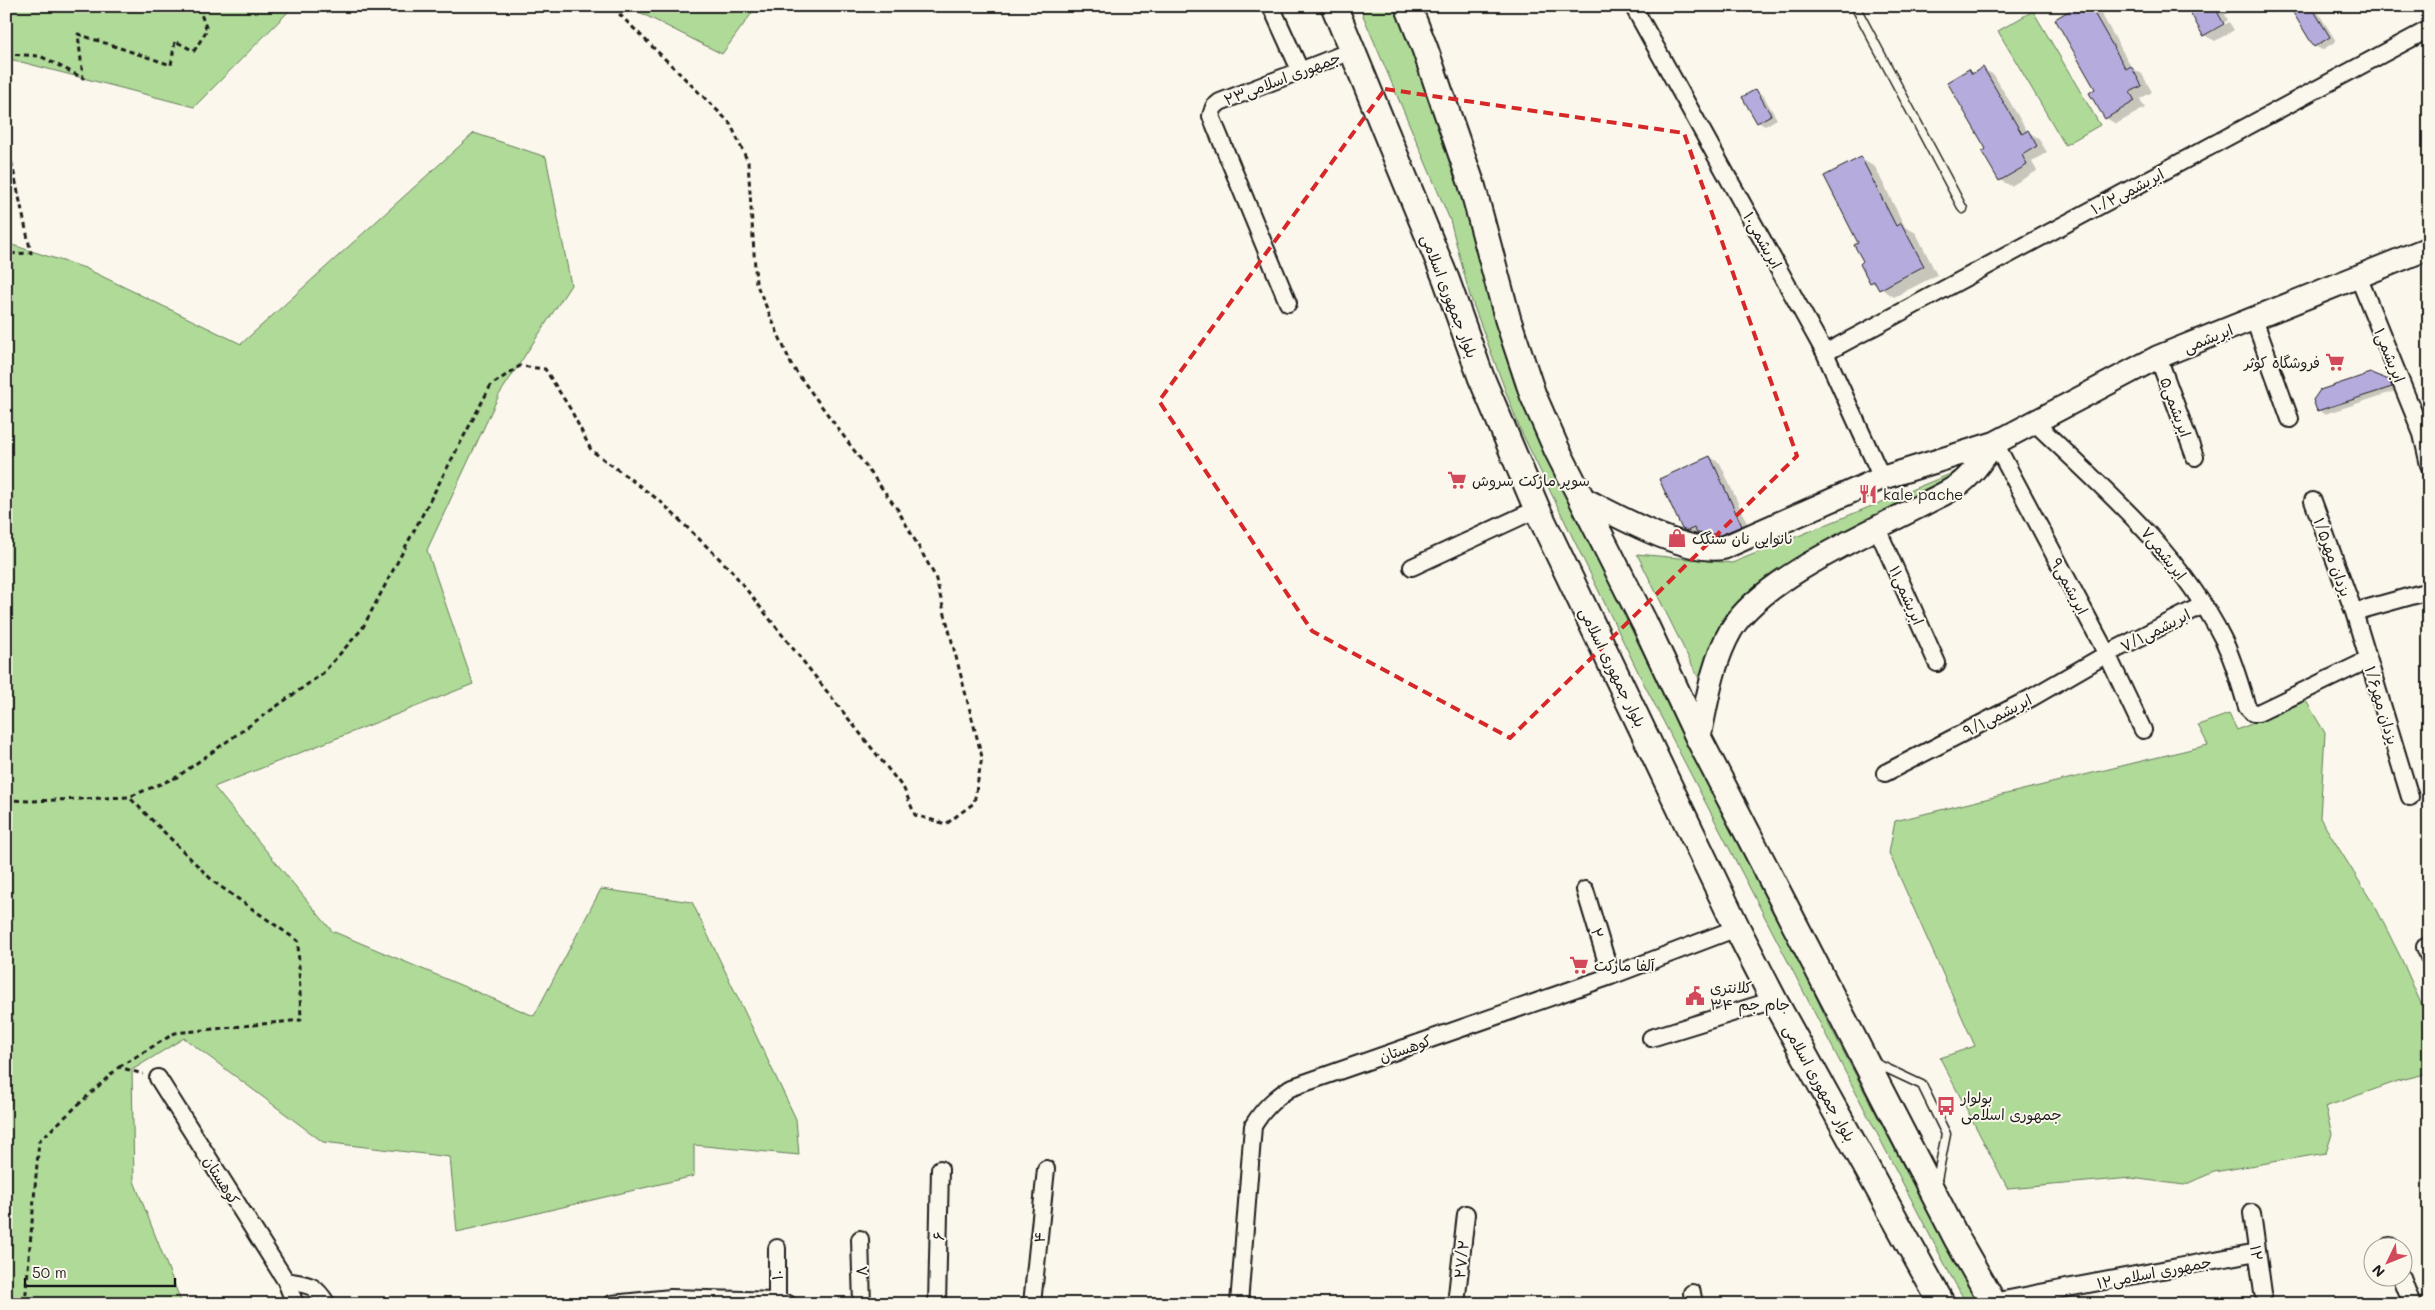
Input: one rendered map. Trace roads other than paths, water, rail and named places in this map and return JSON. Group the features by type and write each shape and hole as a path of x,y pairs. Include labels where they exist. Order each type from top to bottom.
{"main road":[{"name":"بلوار جمهوری اسلامی","path":"1334,6 1446,279 1481,376 1538,509 1774,1000 1942,1304"},
{"path":"1408,6 1425,49 1472,185 1508,320 1533,395 1557,450 1645,624 1699,739 1934,1194 1993,1303"},
{"name":"ابریشمی","path":"1995,443 2158,357 2429,248"},
{"path":"1580,496 1662,535 1690,545 1715,549 1735,544 1882,478 1995,443"},
{"path":"1699,739 1713,672 1721,650 1732,628 1748,609 1786,579 1877,528 1958,486 1995,443"}],"street":[{"path":"1271,6 1300,70"},
{"name":"ابریشمی۱۰","path":"1634,6 1825,353 1882,478"},
{"name":"۱۰/۲ابریشمی","path":"1825,353 2429,29"},
{"name":"جمهوری اسلامی۲۳","path":"1288,304 1211,116 1214,107 1220,102 1351,51"},
{"name":"ابریشمی۱","path":"2358,276 2422,434 2429,465"},
{"path":"2254,319 2290,418"},
{"name":"ابریشمی۵","path":"2158,357 2195,458"},
{"name":"ابریشمی۷","path":"2034,422 2146,529 2203,605 2223,640 2248,708 2253,713 2258,713 2368,660"},
{"name":"ابریشمی۹","path":"1995,443 2107,654 2143,730"},
{"name":"۱/۵یزدان مهر","path":"2313,502 2354,612"},
{"path":"1412,567 1538,509"},
{"name":"ابریشمی۱۱","path":"1877,528 1937,663"},
{"path":"2354,612 2429,591"},
{"name":"ابریشمی۷/۱","path":"2107,654 2203,605"},
{"name":"۱/۶یزدان مهر","path":"2354,612 2410,797"},
{"name":"۹/۱ابریشمی","path":"1885,773 2031,698 2107,654"},
{"name":"۲","path":"1585,890 1611,976"},
{"name":"کوهستان","path":"1239,1304 1253,1126 1260,1113 1274,1099 1290,1088 1611,976 1738,928"},
{"path":"1651,1038 1774,1000"},
{"name":"کوهستان","path":"158,1078 286,1281 295,1304"},
{"name":"۶","path":"937,1304 940,1169"},
{"name":"۴","path":"1032,1304 1046,1169"},
{"name":"۱۲","path":"2252,1213 2263,1294"},
{"name":"۲۷/۲","path":"1456,1304 1466,1214"},
{"name":"۸","path":"860,1239 862,1304"},
{"name":"۱۰","path":"777,1248 782,1303"},
{"name":"جمهوری اسلامی۱۲","path":"1993,1303 2257,1252"},
{"path":"286,1281 318,1289 327,1304"},
{"path":"2406,1288 2412,1304"},
{"path":"612,1304 672,1301 782,1303"}],"lane":[{"path":"1855,6 1963,209"},
{"path":"1864,1059 1922,1085 1946,1134 1934,1194"}],"place":[{"name":"فروشگاه کوثر","path":"2335,362"},
{"name":"سوپر مارکت سروش","path":"1457,480"},
{"name":"kale pache","path":"1868,494"},
{"name":"نانوایی نان سنگک","path":"1677,538"},
{"name":"آلفا مارکت","path":"1579,965"},
{"name":"کلانتری ۳۴ جام جم","path":"1695,996"},
{"name":"بولوار جمهوری اسلامی","path":"1946,1106"}]}
